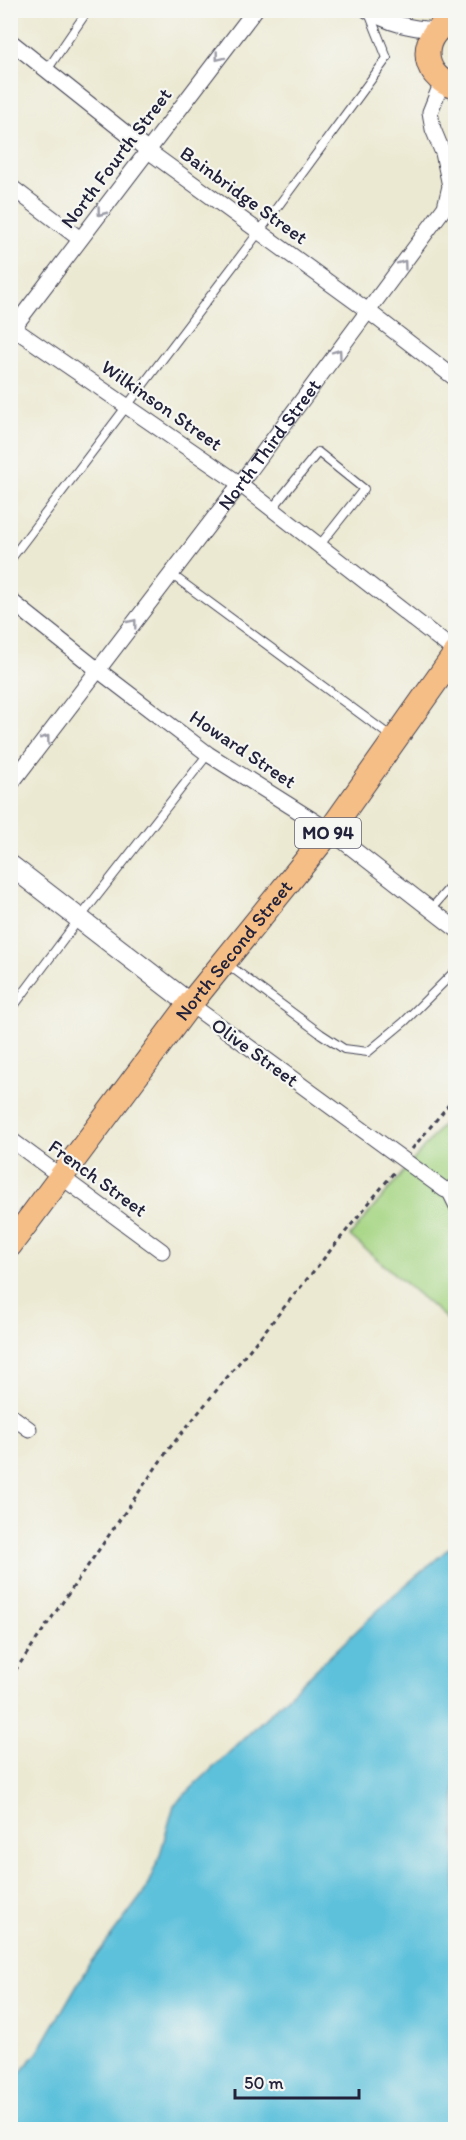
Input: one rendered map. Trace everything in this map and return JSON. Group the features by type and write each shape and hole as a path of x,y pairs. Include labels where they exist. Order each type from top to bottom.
{"main road":[{"name":"North Third Street","path":"446,25 429,43 428,58 432,72 449,85"},
{"name":"North Second Street","path":"10,1245 190,1004 330,831 456,653"}],"street":[{"name":"North Fourth Street","path":"12,330 255,10"},
{"path":"368,11 382,20 415,28 446,25"},
{"name":"Bainbridge Street","path":"10,40 147,150 368,311 456,379"},
{"name":"North Third Street","path":"10,785 240,484 445,207 450,186 443,153 433,129 430,112 449,85"},
{"path":"10,186 80,239"},
{"name":"Wilkinson Street","path":"12,330 240,484 456,653"},
{"name":"Howard Street","path":"10,600 208,753 330,831 456,929"},
{"name":"Olive Street","path":"10,865 190,1004 450,1185"},
{"name":"French Street","path":"10,1139 162,1251"},
{"path":"10,1415 29,1429"}],"lane":[{"path":"47,70 88,10"},
{"path":"10,560 259,232 387,58 368,11"},
{"path":"272,509 318,452 364,489 320,546"},
{"path":"171,574 395,739"},
{"path":"10,1011 208,753"},
{"path":"430,909 456,880"},
{"path":"224,962 344,1049 368,1052 404,1022 456,970"},
{"path":"450,1185 456,1212"}],"path":[{"path":"409,1152 456,1096"},
{"path":"10,1678 168,1450 394,1171"}],"green space":[{"path":"455,1110 455,1326 350,1236"}],"water":[{"path":"455,1543 455,2129 11,2129 11,2083 38,2052 85,1971 145,1891 159,1858 174,1805 394,1595"}]}
